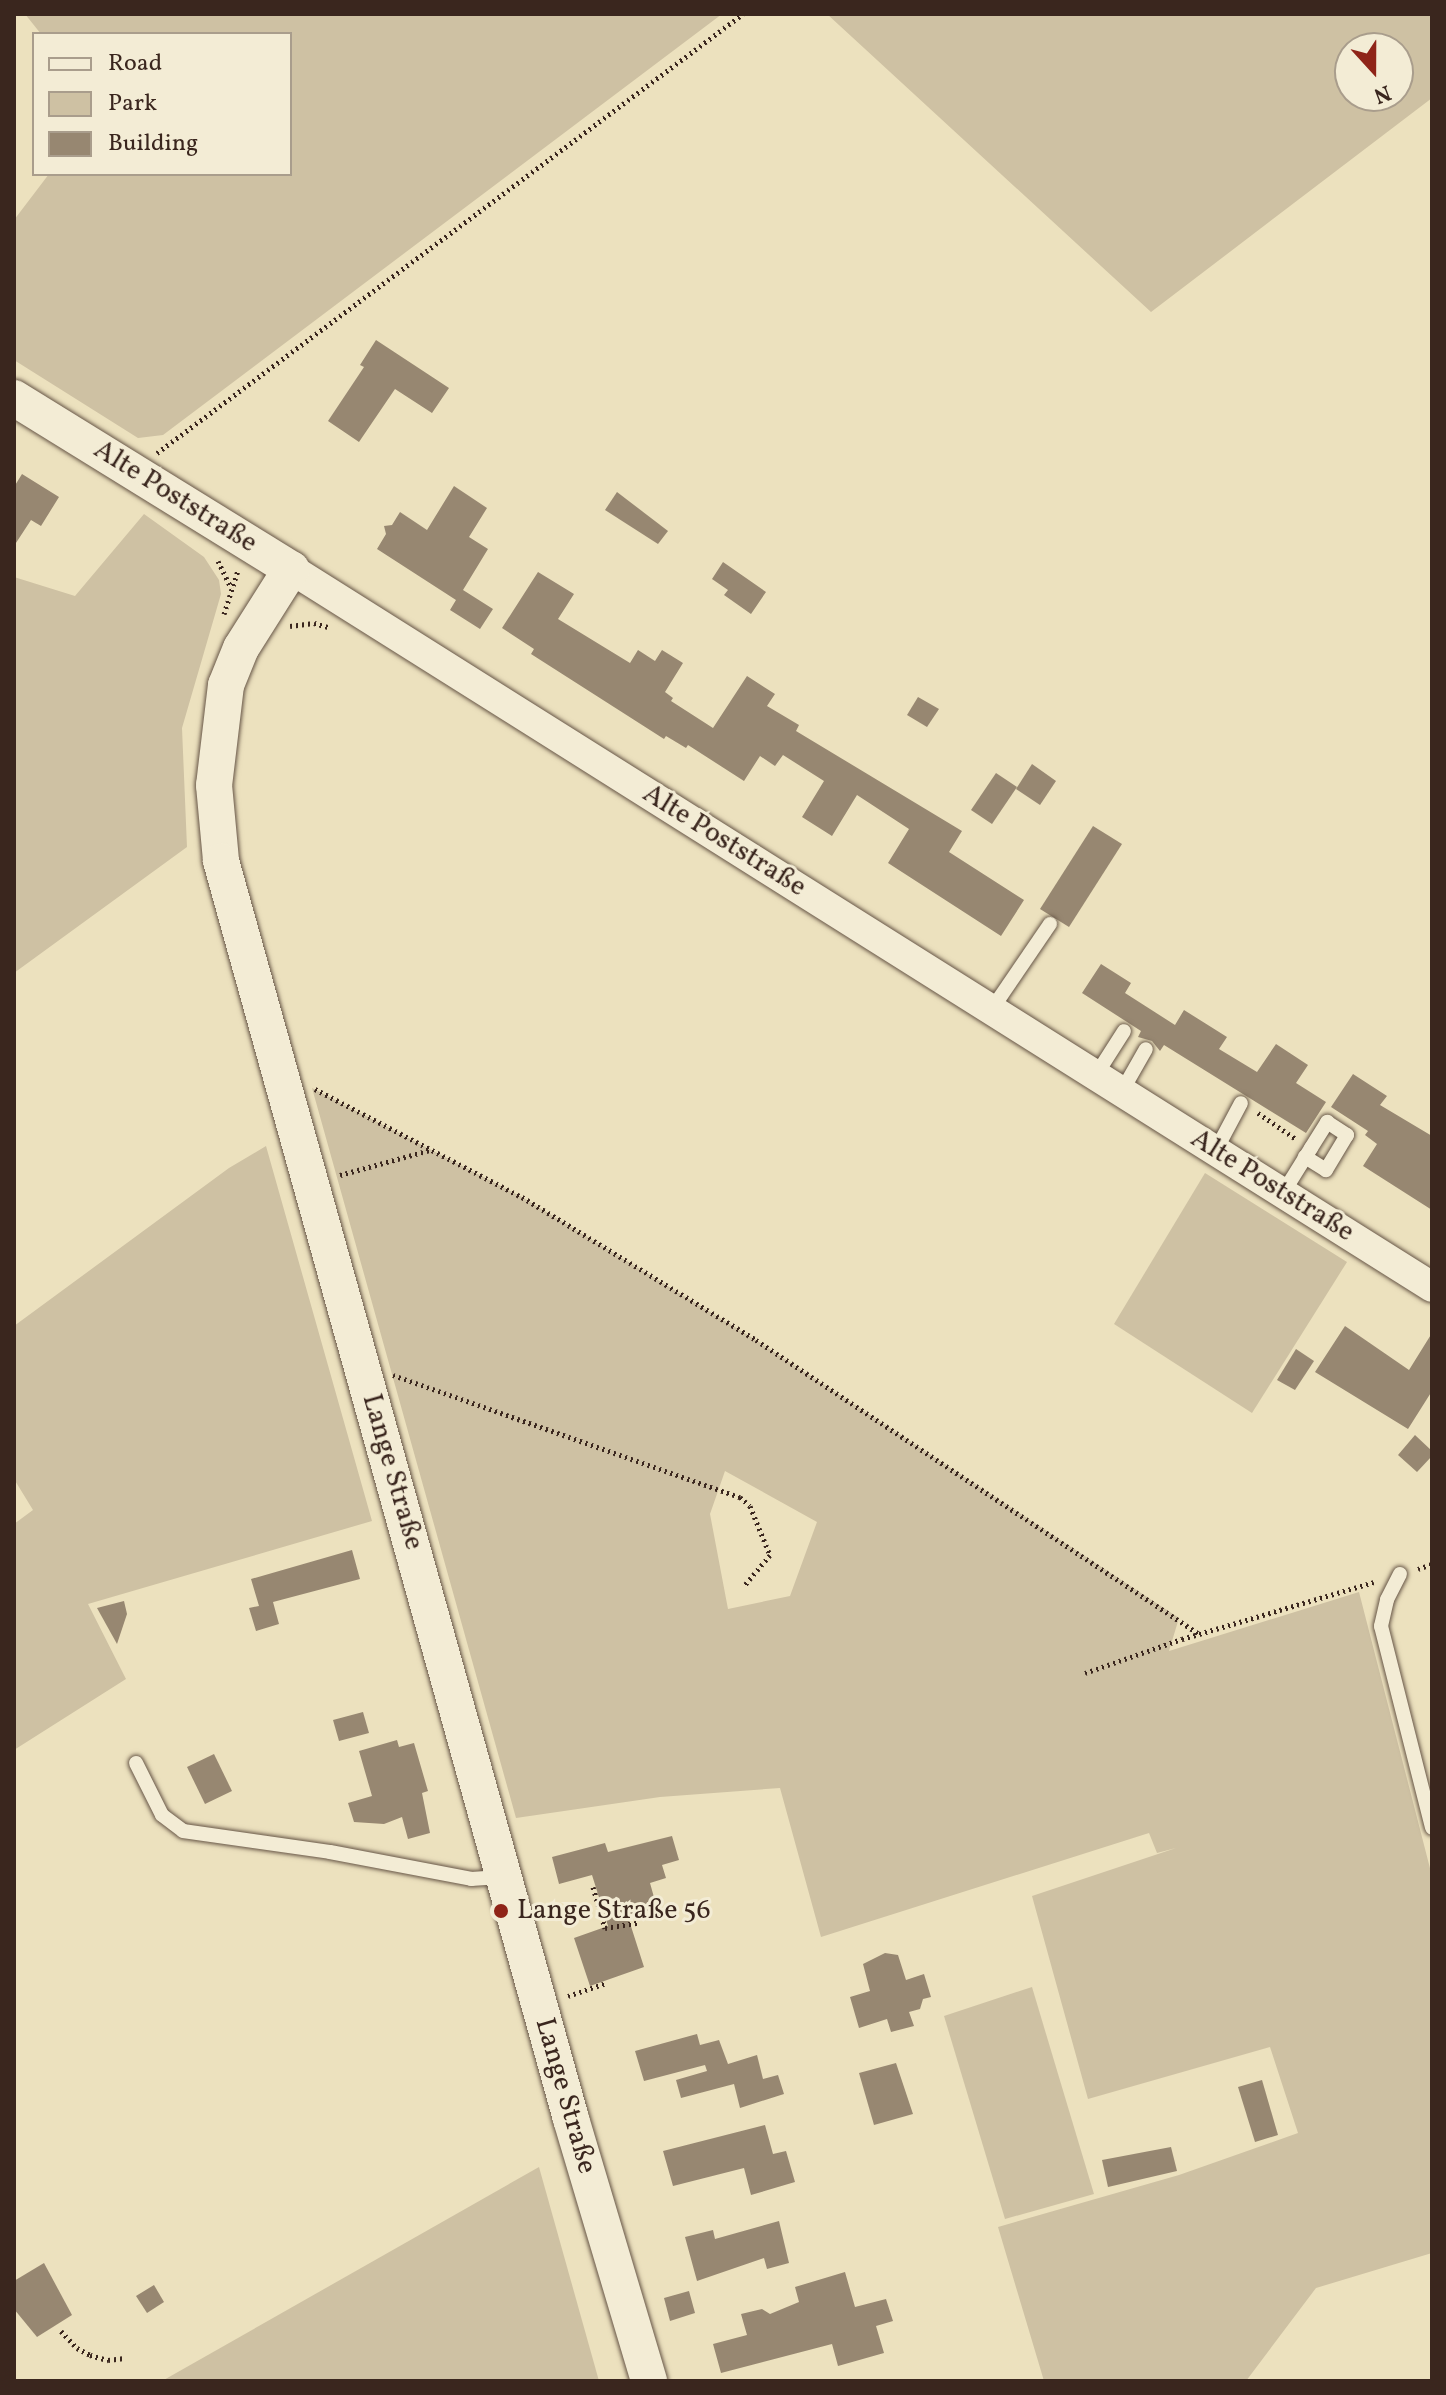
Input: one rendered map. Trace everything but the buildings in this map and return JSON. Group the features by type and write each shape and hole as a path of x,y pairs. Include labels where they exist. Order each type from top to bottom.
{"street":[{"name":"Alte Poststraße","path":"14,398 1432,1287"},
{"name":"Lange Straße","path":"291,569 241,648 226,685 214,785 221,861 506,1876 571,2119 649,2381"}],"lane":[{"path":"992,1009 1050,924"},
{"path":"1096,1075 1124,1031"},
{"path":"1122,1091 1146,1049"},
{"path":"1216,1150 1241,1103"},
{"path":"1283,1193 1308,1152"},
{"path":"1400,1574 1387,1600 1381,1626 1432,1828"},
{"path":"136,1763 162,1815 183,1831 330,1852 471,1879 506,1876"}],"path":[{"path":"134,471 743,14"},
{"path":"312,1088 522,1197 756,1340 1199,1634"},
{"path":"1241,1103 1308,1152"},
{"path":"336,1176 431,1149"},
{"path":"392,1375 740,1497 750,1506 770,1555 744,1586"},
{"path":"1085,1673 1199,1634 1432,1564"},
{"path":"593,1887 605,1928 638,1923"},
{"path":"567,1996 606,1983"},
{"path":"61,2331 90,2355 108,2360 125,2358"}],"green space":[{"path":"25,14 722,14 163,435 138,438 14,360 14,220 47,176 292,176 292,32 39,32"},
{"path":"827,14 1432,14 1432,98 1414,112 1414,32 1334,32 1334,112 1414,112 1151,312"},
{"path":"144,514 204,557 219,580 221,594 182,728 187,847 14,973 14,577 75,596"},
{"path":"312,1088 522,1197 756,1340 1179,1618 1169,1651 1359,1592 1432,1876 1432,2253 1316,2288 1246,2381 1044,2381 998,2227 1179,2175 1298,2133 1270,2047 1088,2099 1032,1896 1176,1848 1157,1853 1149,1833 821,1937 780,1788 660,1797 516,1818","holes":["725,1471 817,1522 790,1596 728,1609 710,1514"]},
{"path":"266,1146 372,1521 88,1604 126,1679 14,1750 14,1524 33,1510 14,1479 14,1326 229,1168"},
{"path":"1205,1173 1347,1262 1252,1413 1114,1324"},
{"path":"1032,1987 1094,2194 1005,2219 944,2016"},
{"path":"539,2167 599,2381 162,2381"}],"place":[{"name":"Lange Straße 56","path":"501,1911"}]}
